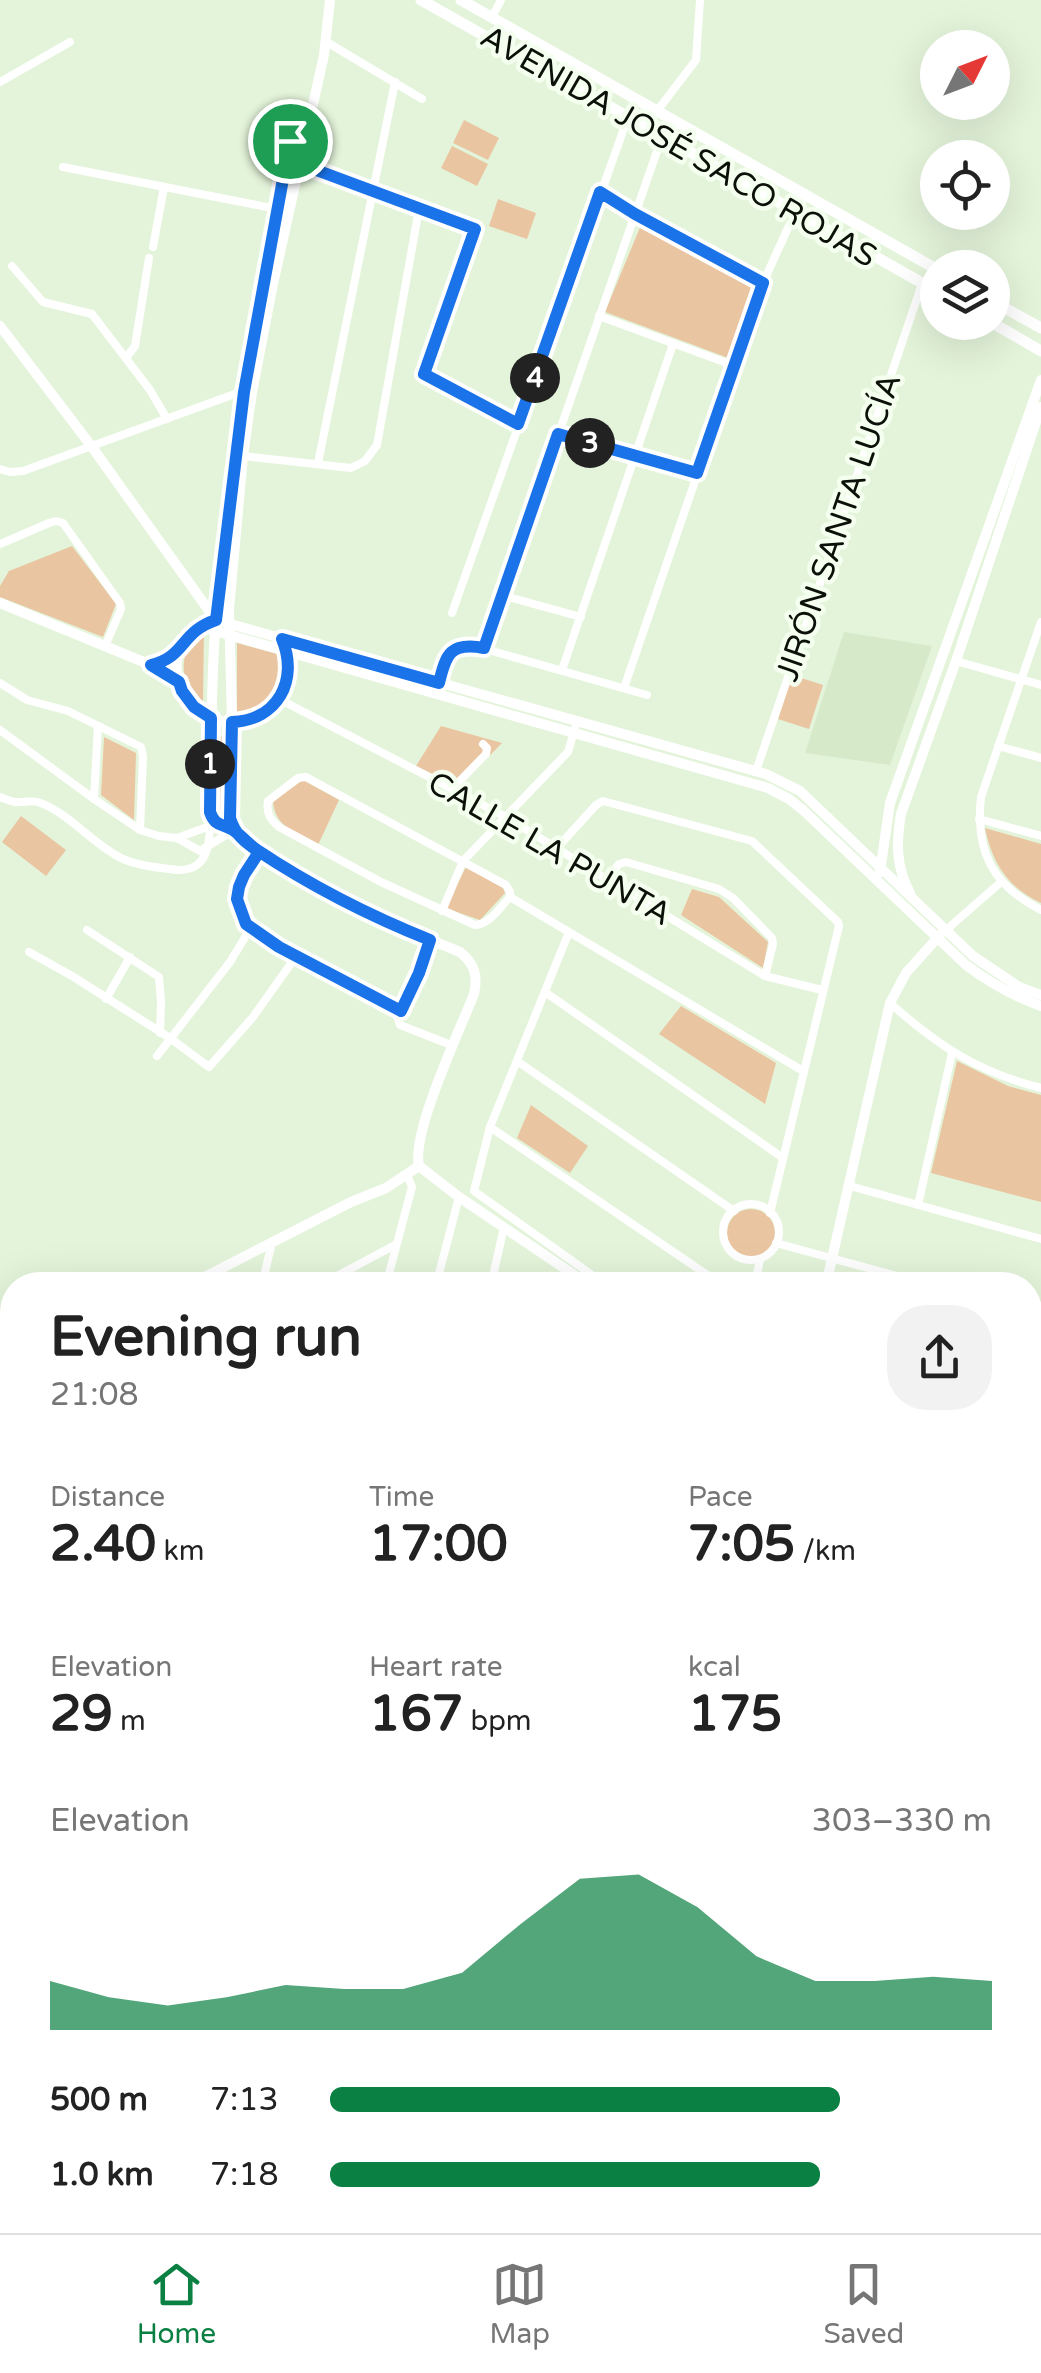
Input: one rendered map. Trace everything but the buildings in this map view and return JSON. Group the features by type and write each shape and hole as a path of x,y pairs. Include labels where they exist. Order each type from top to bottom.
{"main road":[{"name":"AVENIDA JOSÉ SACO ROJAS","path":"422,0 920,283"},
{"name":"AVENIDA JOSÉ SACO ROJAS","path":"462,0 920,260"},
{"path":"1010,311 1041,328"},
{"path":"1010,333 1041,351"}],"street":[{"path":"330,0 309,126 248,392 230,630 230,813 234,830 259,852 367,912 468,959 477,980 474,994 434,1093 418,1143 418,1166 571,1272"},
{"path":"492,17 501,0"},
{"path":"657,111 696,60 700,0"},
{"path":"325,41 422,98"},
{"path":"0,82 70,42"},
{"path":"318,464 394,82"},
{"path":"452,613 628,117"},
{"path":"0,798 36,801 120,858 142,865 178,871 206,856 210,846 211,718 220,580 290,141 309,126"},
{"path":"484,648 662,136"},
{"path":"300,164 471,226 476,232 424,374 518,424"},
{"path":"63,167 277,209"},
{"path":"152,248 164,187"},
{"path":"600,192 763,283"},
{"path":"624,688 763,283 806,195"},
{"path":"243,456 351,468 365,462 378,445 419,209"},
{"path":"126,358 135,346 148,258"},
{"path":"12,266 42,302 92,314 150,390 167,420"},
{"name":"JIRÓN SANTA LUCÍA","path":"756,772 920,290"},
{"path":"599,316 735,366"},
{"path":"0,326 192,586 215,625"},
{"path":"562,670 673,344"},
{"path":"880,883 890,803 1041,380"},
{"path":"2,470 23,470 248,392"},
{"path":"916,902 900,870 900,814 1036,440 1041,407"},
{"path":"558,434 697,473"},
{"path":"0,544 49,523 63,523 120,603 104,646"},
{"path":"192,586 206,590 220,580"},
{"path":"501,595 581,616"},
{"path":"0,603 151,665 179,682"},
{"path":"1041,622 981,797 979,819 981,842 989,864 1022,900 1041,910"},
{"path":"282,639 286,652 288,676 279,698 262,714 232,722 211,718 194,707 182,691 178,653 192,632 215,625 286,652 756,772 796,796 880,868 916,902 966,965 990,983 1041,1006"},
{"path":"230,630 282,639 439,683 771,783"},
{"path":"439,683 447,655 471,646 647,694"},
{"path":"151,665 178,653"},
{"path":"956,661 1041,685"},
{"path":"0,683 28,700 68,711 143,751 140,830"},
{"name":"CALLE LA PUNTA","path":"279,698 504,816 765,976 822,990"},
{"path":"94,799 98,726"},
{"path":"442,910 463,861 568,752 575,727"},
{"path":"0,730 140,830 177,838 210,826"},
{"path":"998,746 1041,758"},
{"path":"452,789 478,762"},
{"path":"306,777 506,885 510,897 482,925 475,925 279,827 270,818 268,801 298,778 306,777"},
{"path":"796,796 880,883 941,934 996,974 1041,995"},
{"path":"557,848 603,801 752,841 838,922 770,1213"},
{"path":"210,812 218,825 234,830"},
{"path":"979,819 1041,836"},
{"path":"177,838 200,851 234,830"},
{"path":"259,852 244,875 237,899 250,930 401,1011"},
{"path":"607,879 619,864 626,862 719,889 772,938 765,976"},
{"path":"829,1272 890,1003 906,973 941,934 1002,882"},
{"path":"510,897 804,1071"},
{"path":"87,930 159,977 160,1033"},
{"path":"157,1056 250,930"},
{"path":"569,932 490,1127 474,1191 588,1272"},
{"path":"430,940 398,1019 400,1025 446,1043"},
{"path":"29,952 170,1038 205,1066 212,1066 296,956"},
{"path":"106,999 130,957"},
{"path":"546,992 783,1158"},
{"path":"890,1003 952,1054 1005,1079 1041,1088"},
{"path":"918,1204 952,1054"},
{"path":"517,1061 734,1211"},
{"path":"490,1127 703,1272"},
{"path":"214,1272 386,1188 418,1166"},
{"path":"389,1272 412,1187 407,1175"},
{"path":"850,1186 1041,1239"},
{"path":"439,1272 459,1197"},
{"path":"754,1205 770,1213 778,1229 770,1252 760,1259 742,1259 727,1247 723,1229 734,1211 754,1205"},
{"path":"494,1272 504,1227"},
{"path":"265,1272 272,1242"},
{"path":"776,1243 881,1272"},
{"path":"344,1272 397,1244"},
{"path":"758,1272 760,1259"}],"shaded area":[{"path":"464,120 499,138 488,160 453,143"},
{"path":"452,146 488,164 477,186 441,168"},
{"path":"498,199 536,213 527,239 489,226"},
{"path":"641,225 755,284 731,359 605,312"},
{"path":"72,546 116,604 103,637 0,597 0,586 9,571"},
{"path":"204,625 203,705 188,685 184,665 189,645"},
{"path":"844,632 932,646 890,765 805,753"},
{"path":"237,643 281,655 282,666 278,687 266,703 237,716"},
{"path":"792,675 823,685 809,729 778,719"},
{"path":"441,726 502,743 459,787 416,766"},
{"path":"222,736 227,741 226,815 222,819 216,813 217,741"},
{"path":"104,737 136,753 134,820 101,795"},
{"path":"303,780 339,800 318,845 288,829 275,810 273,801"},
{"path":"21,816 66,850 46,876 2,842"},
{"path":"985,828 1041,844 1041,903 1019,890 1003,873"},
{"path":"466,867 503,888 505,893 480,920 445,908"},
{"path":"692,889 719,897 768,942 763,968 681,915"},
{"path":"681,1006 776,1063 765,1104 659,1034"},
{"path":"957,1061 1008,1086 1041,1095 1041,1202 931,1173"},
{"path":"531,1105 588,1146 570,1173 517,1138"},
{"path":"751,1209 768,1216 775,1233 768,1250 751,1257 734,1250 727,1233 734,1216"}],"route":[{"path":"290,141 244,392 216,620 192,632 170,659 151,665 179,682 194,707 211,718 210,812 218,825 234,830 259,852 316,886 430,940 401,1011 279,947 246,924 239,910 239,887 259,852 238,836 234,830 230,818 232,722 262,714 279,698 289,668 282,639 439,683 447,655 460,647 484,648 558,434 697,473 763,283 600,192 518,424 424,374 475,229 300,164 309,126 290,141"}]}
